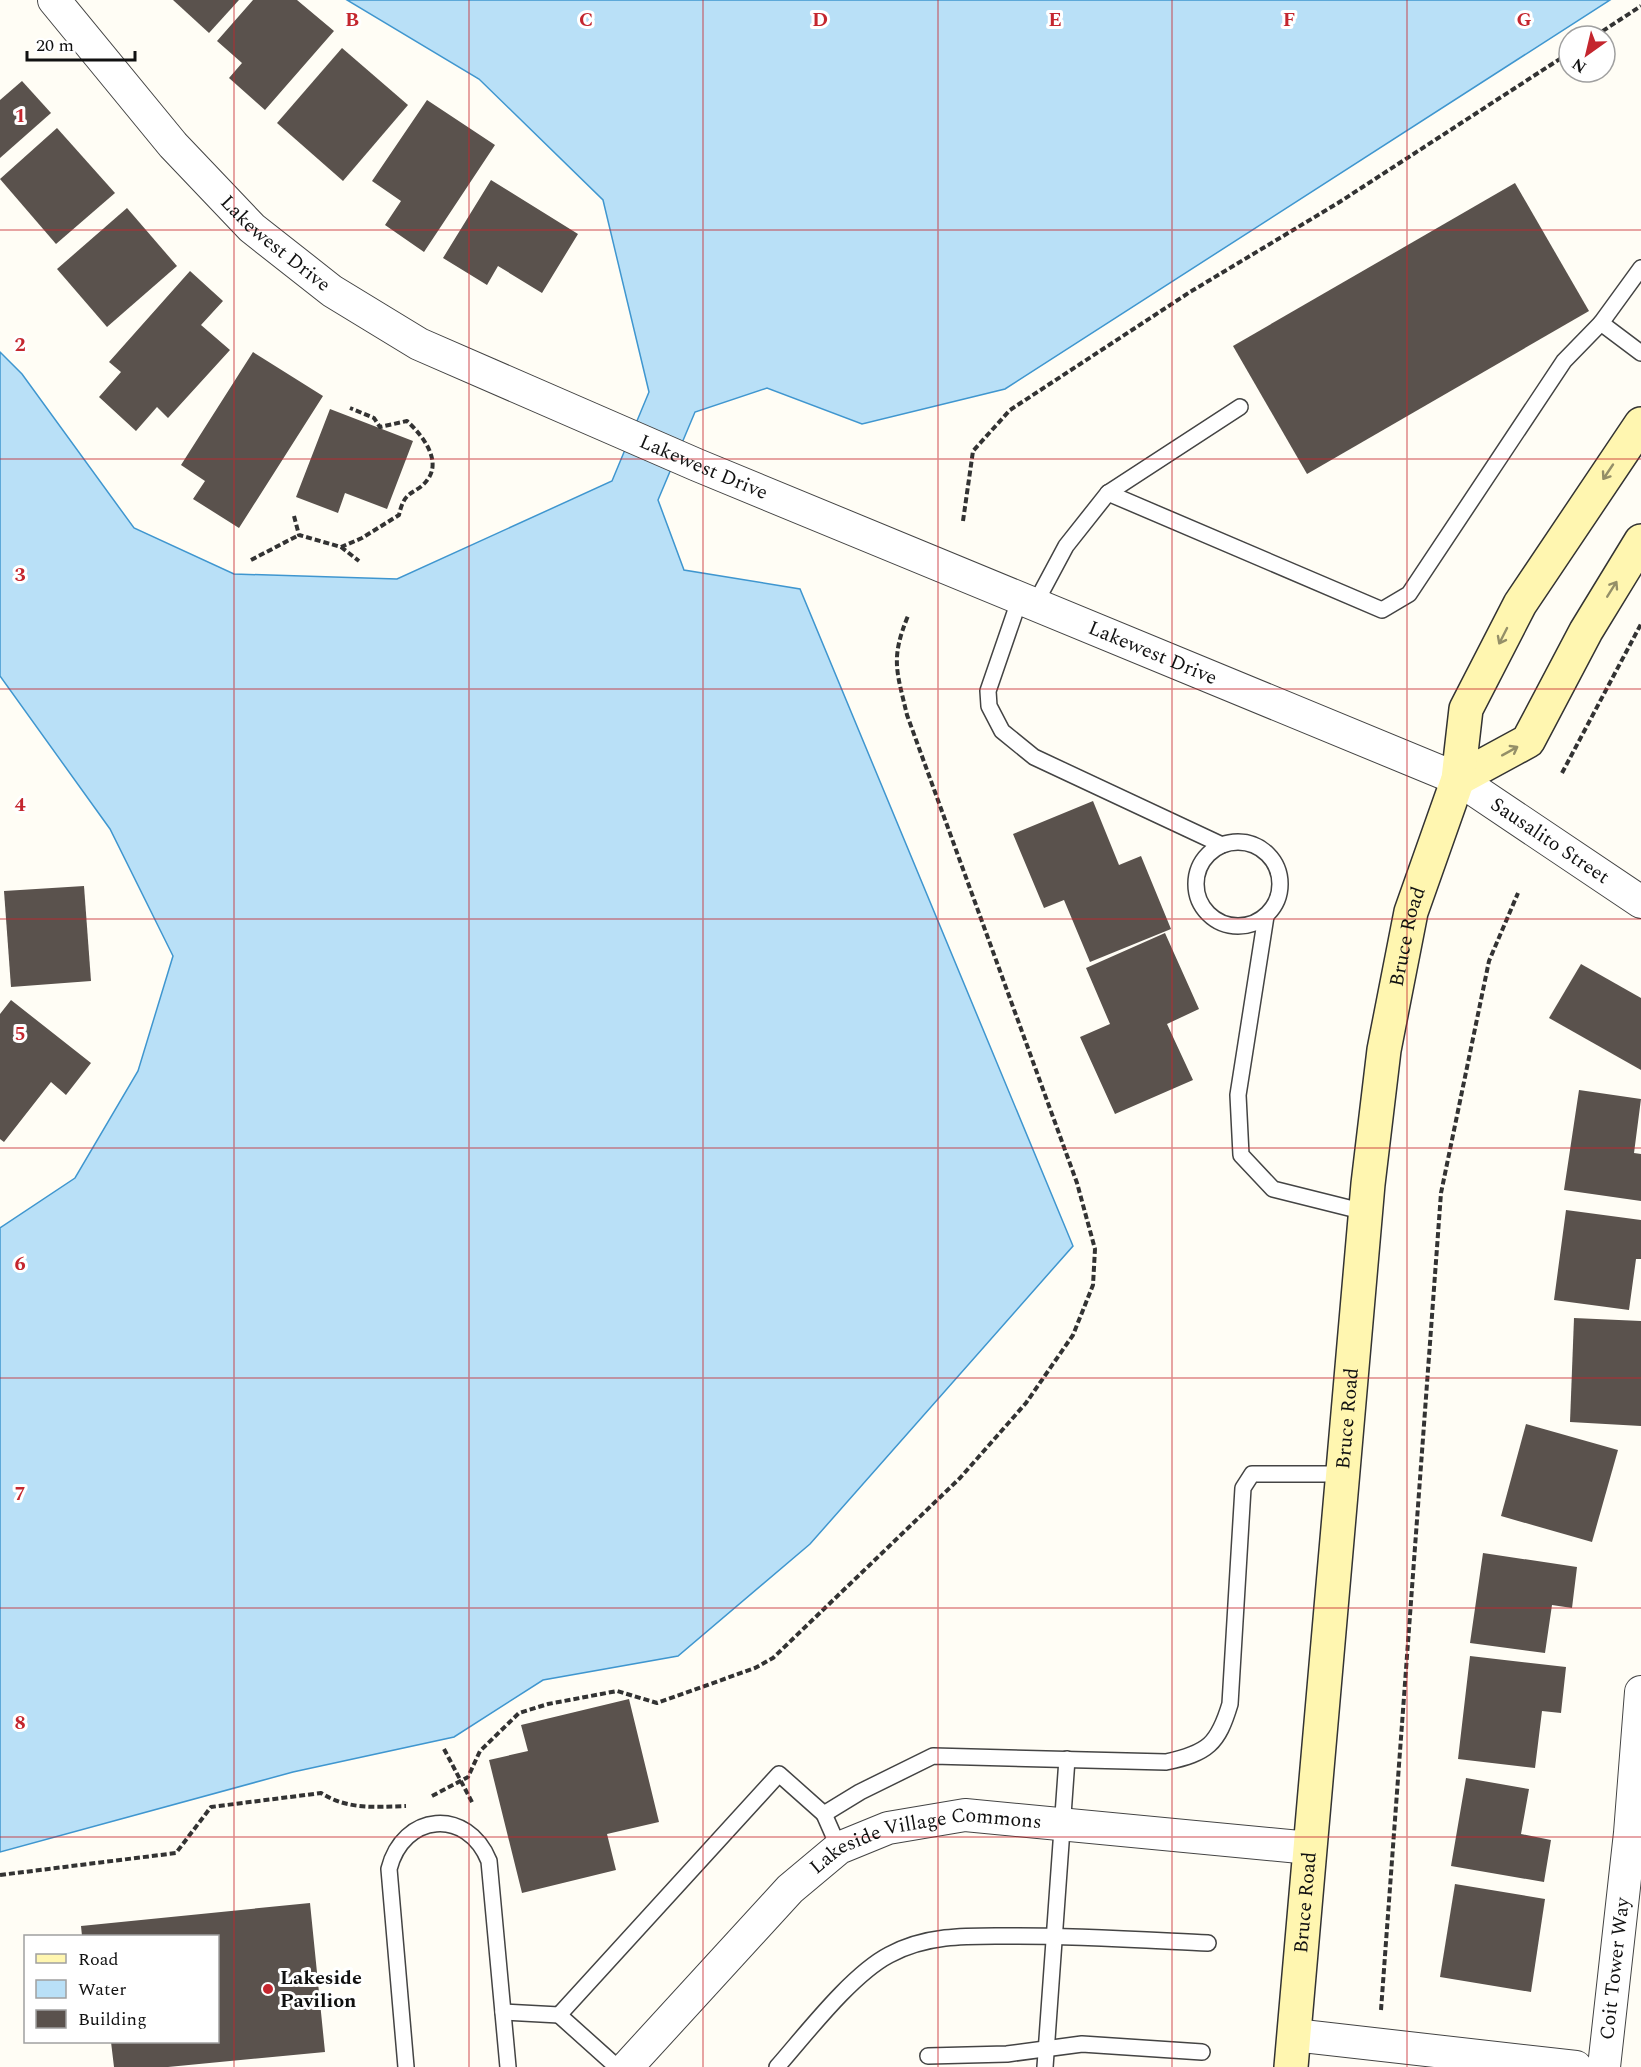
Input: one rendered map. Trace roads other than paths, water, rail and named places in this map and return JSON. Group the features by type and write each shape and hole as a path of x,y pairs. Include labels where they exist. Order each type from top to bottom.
{"main road":[{"name":"Bruce Road","path":"1293,2051 1365,1212 1384,1050 1410,912 1458,779 1466,709 1520,604 1641,424"},
{"path":"1458,779 1527,741 1586,631 1641,541"}],"street":[{"name":"Lakewest Drive","path":"54,0 173,145 252,228 332,291 419,344 697,465 1458,779"},
{"name":"Sausalito Street","path":"1458,779 1641,902"},
{"name":"Coit Tower Way","path":"1604,2067 1630,1833 1641,1692"},
{"name":"Lakeside Village Commons","path":"627,2067 790,1889 839,1848 888,1828 965,1815 1310,1848"},
{"path":"1293,2051 1576,2067"}],"lane":[{"path":"1108,493 1382,610 1409,594 1564,361 1601,323 1641,268"},
{"path":"1601,323 1641,353"},
{"path":"1222,845 1034,757 1002,731 989,706 988,691 1027,601 1066,546 1108,493 1240,407"},
{"path":"1238,841 1253,844 1266,852 1275,863 1280,878 1280,892 1274,906 1266,916 1248,925 1228,925 1216,920 1206,911 1198,898 1196,882 1199,867 1208,853 1222,845 1238,841"},
{"path":"1266,916 1238,1095 1240,1155 1273,1189 1365,1212"},
{"path":"824,1814 860,1792 933,1756 1166,1762 1195,1756 1221,1733 1230,1704 1243,1488 1252,1474 1342,1474"},
{"path":"1045,2067 1067,1759"},
{"path":"559,2015 779,1774 824,1814 839,1848"},
{"path":"406,2067 389,1869 399,1843 409,1833 436,1824 463,1829 484,1848 489,1861 508,2067"},
{"path":"777,2067 844,1991 887,1955 920,1942 952,1936 1055,1936 1208,1943"},
{"path":"503,2012 559,2015 617,2067"},
{"path":"928,2056 1007,2054 1046,2048 1111,2044 1202,2052"}],"water":[{"path":"347,0 1610,0 1573,24 1557,24 1557,34 1005,389 862,424 767,388 695,412 658,500 684,570 800,589 1073,1246 810,1544 678,1656 543,1680 454,1737 293,1772 0,1852 0,1228 75,1178 138,1071 173,956 110,829 0,676 0,352 22,374 134,528 234,574 397,579 612,481 649,392 603,200 479,79"}],"place":[{"name":"Lakeside Pavilion","path":"268,1989"}]}
